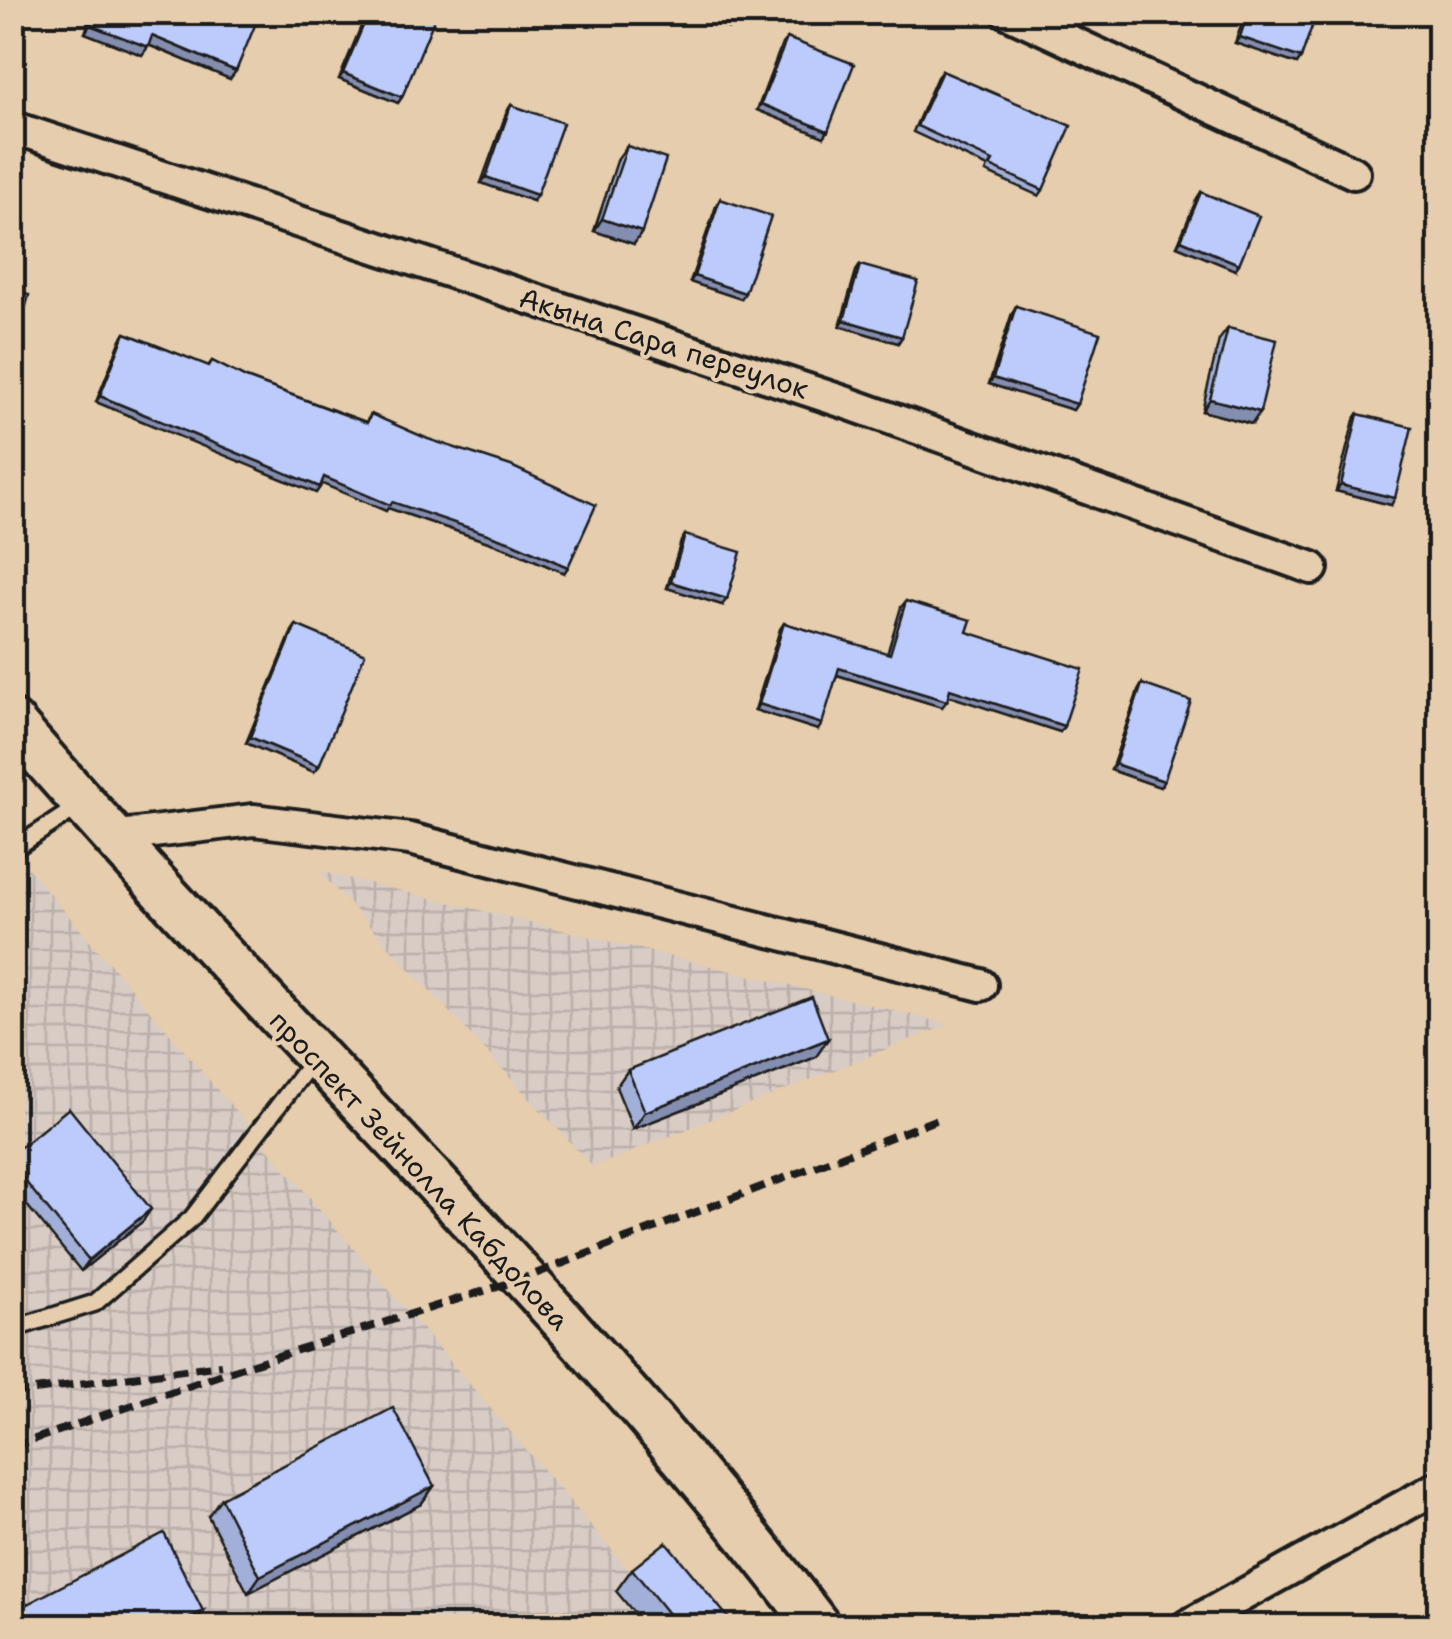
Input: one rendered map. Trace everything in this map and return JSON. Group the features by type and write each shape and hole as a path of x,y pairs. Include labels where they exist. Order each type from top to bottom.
{"main road":[{"name":"проспект Зейнолла Кабдолова","path":"12,722 111,837 640,1409 818,1626"}],"street":[{"path":"1007,12 1354,173"},
{"name":"Акына Сара переулок","path":"12,127 847,404 1312,568"},
{"path":"111,837 253,820 410,839 980,985"},
{"path":"1187,1626 1440,1486"}],"lane":[{"path":"12,850 82,804"},
{"path":"12,1329 95,1304 192,1218 316,1057"}],"shaded area":[{"path":"13,851 677,1626 13,1626"},
{"path":"319,871 949,1024 593,1167"}],"building":[{"path":"95,12 245,12 258,18 236,71 152,36 148,47 90,25"},
{"path":"369,12 415,12 434,20 402,97 343,73"},
{"path":"717,12 737,12 734,20"},
{"path":"1248,12 1317,12 1301,58 1240,37"},
{"path":"787,38 854,64 828,131 761,104"},
{"path":"942,71 1071,126 1043,190 990,166 993,161 917,126"},
{"path":"511,105 563,123 537,195 486,177"},
{"path":"627,146 666,159 642,232 602,219"},
{"path":"1201,192 1259,216 1239,264 1181,240"},
{"path":"720,199 771,216 745,293 694,276"},
{"path":"860,265 918,281 902,337 844,320"},
{"path":"12,290 29,295 12,354"},
{"path":"1016,306 1100,333 1077,404 993,378"},
{"path":"1228,328 1277,340 1260,412 1210,399"},
{"path":"125,333 209,366 212,361 246,378 367,423 371,414 428,439 511,466 596,505 568,567 511,542 392,502 390,505 324,477 320,487 100,396"},
{"path":"1358,414 1412,427 1395,498 1341,485"},
{"path":"685,535 741,552 727,599 671,582"},
{"path":"906,601 971,620 967,632 1083,669 1064,726 950,689 947,701 839,668 822,724 759,704 784,623 890,654"},
{"path":"296,625 365,654 319,766 250,737"},
{"path":"1142,684 1191,701 1164,781 1115,764"},
{"path":"812,997 828,1039 645,1112 628,1070"},
{"path":"69,1108 151,1209 89,1260 12,1165 12,1154"},
{"path":"393,1408 434,1486 260,1576 221,1498"},
{"path":"164,1533 203,1611 174,1626 12,1626 12,1612"},
{"path":"666,1542 735,1626 678,1626 632,1569"}],"railway":[{"path":"12,1447 240,1368 522,1279 943,1117"},
{"path":"12,1393 221,1365"}]}
